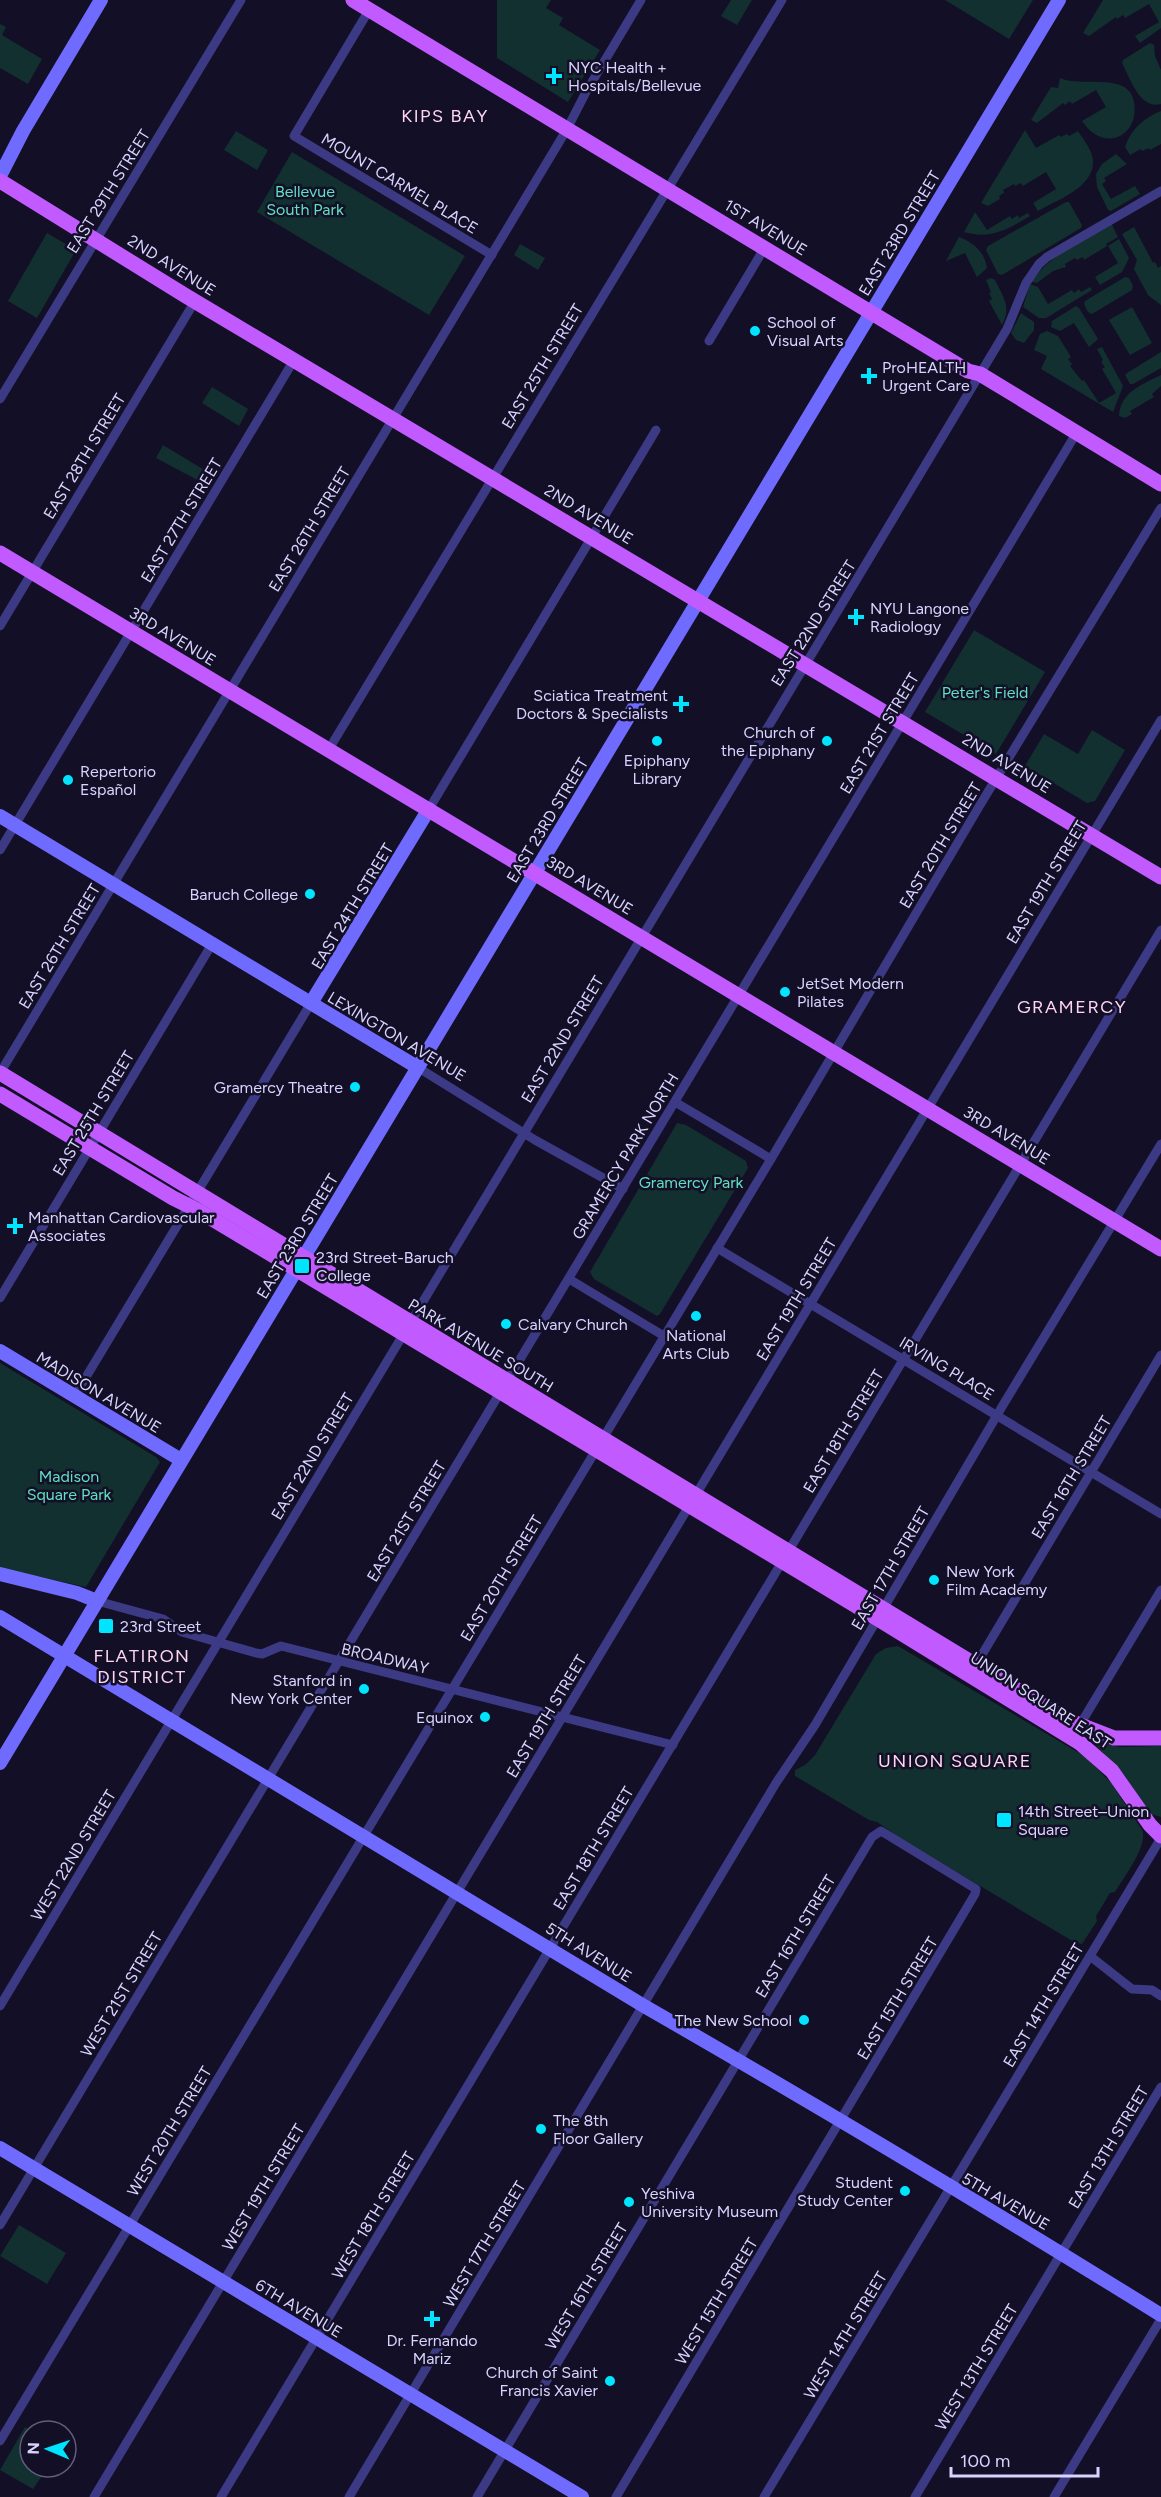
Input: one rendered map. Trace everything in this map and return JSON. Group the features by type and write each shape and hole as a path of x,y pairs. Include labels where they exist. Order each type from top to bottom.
{"main road":[{"path":"0,176 22,131 101,0"},
{"name":"1ST AVENUE","path":"353,0 968,371 980,374 1161,484"},
{"name":"EAST 23RD STREET","path":"0,1763 1059,0"},
{"name":"2ND AVENUE","path":"0,181 195,301 1161,877"},
{"name":"3RD AVENUE","path":"0,553 1161,1249"},
{"name":"EAST 24TH STREET","path":"312,1003 429,809"},
{"name":"LEXINGTON AVENUE","path":"0,816 417,1067"},
{"name":"PARK AVENUE SOUTH","path":"0,1073 199,1193 300,1262 406,1328 881,1614"},
{"name":"PARK AVENUE SOUTH","path":"0,1094 191,1207 300,1262"},
{"name":"MADISON AVENUE","path":"0,1351 181,1460"},
{"path":"0,1574 97,1600"},
{"name":"UNION SQUARE EAST","path":"881,1614 1076,1732 1124,1784 1150,1825 1161,1837"},
{"name":"5TH AVENUE","path":"0,1617 644,2006 1062,2252 1161,2317"},
{"name":"UNION SQUARE EAST","path":"1076,1732 1119,1739 1161,1738"},
{"name":"6TH AVENUE","path":"0,2148 582,2497"}],"street":[{"name":"EAST 29TH STREET","path":"0,399 241,0"},
{"name":"EAST 26TH STREET","path":"0,1073 492,255 641,0"},
{"name":"EAST 25TH STREET","path":"329,749 782,0"},
{"name":"MOUNT CARMEL PLACE","path":"369,10 294,136 492,255"},
{"name":"EAST 22ND STREET","path":"171,1720 1007,329 1026,283 1047,256 1161,191"},
{"path":"709,341 765,247"},
{"name":"EAST 28TH STREET","path":"0,626 195,301"},
{"name":"EAST 27TH STREET","path":"0,850 294,360"},
{"name":"EAST 24TH STREET","path":"429,809 656,430"},
{"name":"EAST 21ST STREET","path":"707,1048 1077,432"},
{"name":"EAST 20TH STREET","path":"364,1836 1161,508"},
{"name":"EAST 19TH STREET","path":"457,1892 1161,720"},
{"name":"EAST 18TH STREET","path":"550,1948 1161,930"},
{"name":"EAST 25TH STREET","path":"0,1298 212,944"},
{"name":"EAST 24TH STREET","path":"75,1397 312,1003"},
{"name":"GRAMERCY PARK NORTH","path":"569,1279 707,1048"},
{"name":"LEXINGTON AVENUE","path":"417,1067 623,1189"},
{"path":"675,1102 771,1159"},
{"name":"EAST 17TH STREET","path":"644,2006 776,1782 815,1725 1161,1144"},
{"name":"IRVING PLACE","path":"717,1248 1161,1514"},
{"path":"569,1279 664,1336"},
{"name":"EAST 21ST STREET","path":"268,1779 569,1279"},
{"name":"EAST 16TH STREET","path":"972,1670 1161,1355"},
{"path":"1076,1732 1161,1590"},
{"name":"BROADWAY","path":"97,1600 163,1619 182,1632 261,1654 281,1646 673,1745"},
{"name":"WEST 22ND STREET","path":"0,2006 171,1720"},
{"name":"WEST 21ST STREET","path":"0,2225 268,1779"},
{"name":"EAST 16TH STREET","path":"739,2060 872,1837 881,1831 976,1889"},
{"name":"WEST 20TH STREET","path":"0,2442 364,1836"},
{"name":"EAST 14TH STREET","path":"951,2188 1161,1837"},
{"name":"EAST 15TH STREET","path":"841,2121 973,1899 976,1889"},
{"name":"WEST 19TH STREET","path":"94,2497 457,1892"},
{"name":"WEST 18TH STREET","path":"221,2497 550,1948"},
{"path":"1090,1956 1132,1989 1152,1990 1161,1996"},
{"name":"WEST 17TH STREET","path":"349,2497 644,2006"},
{"name":"WEST 16TH STREET","path":"477,2497 739,2060"},
{"name":"EAST 13TH STREET","path":"1062,2252 1161,2087"},
{"name":"WEST 15TH STREET","path":"616,2497 841,2121"},
{"name":"WEST 14TH STREET","path":"764,2497 951,2188"},
{"name":"WEST 13TH STREET","path":"915,2497 1062,2252"},
{"path":"1054,2497 1161,2317"}],"green space":[{"name":"NYC Health + Hospitals/Bellevue","path":"497,0 551,0 546,8 563,18 559,25 600,50 568,102 497,58"},
{"path":"731,0 752,0 737,25 721,16"},
{"path":"945,0 1033,0 1009,39"},
{"path":"1103,0 1161,0 1161,28 1140,43 1135,36 1159,22 1149,4 1125,18 1123,15 1117,19 1116,17 1089,36 1083,33"},
{"path":"0,24 6,27 2,35 42,59 28,84 0,68"},
{"path":"1150,43 1154,45 1155,56 1161,70 1161,104 1154,105 1142,98 1122,63 1123,60"},
{"path":"1060,78 1069,81 1114,83 1123,87 1130,92 1134,102 1132,124 1118,137 1100,137 1091,131 1082,121 1106,107 1096,90 1072,104 1070,101 1065,105 1063,103 1037,123 1031,120 1051,87 1058,88"},
{"path":"1161,111 1161,144 1150,150 1149,148 1142,151 1141,149 1130,155 1125,147 1131,135 1149,117"},
{"path":"1025,130 1036,148 1059,135 1069,136 1078,131 1092,155 1093,166 1090,175 1076,190 1038,211 1033,203 1056,189 1046,172 1023,186 1021,183 1015,186 1014,184 1003,190 1004,193 999,196 1000,199 988,206 981,203"},
{"path":"236,131 268,150 257,170 224,150"},
{"name":"Bellevue South Park","path":"292,152 465,256 429,315 257,212"},
{"path":"1116,154 1127,164 1104,178 1106,181 1102,184 1111,199 1135,186 1140,194 1111,211 1108,210 1097,187 1096,174 1102,164"},
{"path":"1069,202 1082,225 1081,228 1002,275 998,274 986,250 988,246"},
{"path":"975,212 987,230 1010,216 1012,219 1018,215 1019,218 1028,213 1030,216 1007,229 991,234 964,232"},
{"path":"1112,225 1118,237 1106,244 1107,246 1084,260 1083,257 1077,260 1075,258 1065,264 1066,267 1053,271 1037,283 1032,282 1039,272 1057,256"},
{"path":"1134,227 1153,263 1155,262 1158,268 1161,266 1161,305 1148,295 1134,269 1137,260 1122,234"},
{"path":"47,233 76,250 37,318 8,301"},
{"path":"959,237 973,245 984,257 987,268 977,277 965,253 946,261"},
{"path":"1119,239 1129,258 1122,272 1100,285 1095,277 1118,263 1108,246"},
{"path":"520,244 545,258 538,270 514,255"},
{"path":"1125,277 1129,278 1133,286 1132,290 1092,314 1088,312 1085,301"},
{"path":"991,278 995,280 1005,302 1006,313 1002,325 989,301 992,299 989,293 991,292 986,280"},
{"path":"1030,284 1038,287 1048,304 1072,290 1074,293 1079,289 1081,292 1090,287 1092,290 1046,318 1039,318 1023,307"},
{"path":"1076,306 1098,339 1089,347 1074,323 1060,331 1051,327 1052,321"},
{"path":"1132,307 1152,343 1130,355 1109,320"},
{"path":"1021,313 1034,322 1034,330 1024,343 1016,340 1011,333"},
{"path":"1047,331 1058,336 1071,357 1068,359 1072,364 1070,366 1082,381 1084,380 1099,403 1116,393 1102,369 1105,367 1097,349 1102,347 1123,386 1113,412 1041,369 1047,356 1034,350 1040,334"},
{"path":"1161,352 1161,368 1130,384 1125,375"},
{"path":"1161,375 1161,386 1152,394 1154,397 1130,411 1132,414 1125,418 1119,416 1123,401 1128,395"},
{"path":"212,387 248,409 239,426 202,403"},
{"path":"163,445 211,474 205,484 156,458"},
{"name":"Peter's Field","path":"974,630 1045,672 996,754 925,712"},
{"path":"1092,730 1125,750 1095,801 1087,803 1025,766 1044,734 1078,754"},
{"name":"Gramercy Park","path":"677,1123 686,1125 746,1161 748,1168 657,1316 594,1279 590,1272"},
{"name":"Madison Square Park","path":"0,1363 156,1457 160,1462 86,1587 0,1568"},
{"path":"898,1646 1086,1757 1112,1784 1142,1830 1142,1844 1139,1853 1115,1892 1110,1893 1096,1916 1097,1921 1082,1944 1074,1942 903,1840 877,1822 869,1820 795,1776 795,1770 805,1765 815,1755 876,1654 886,1648"},
{"path":"1089,1738 1119,1747 1161,1746 1161,1817 1150,1814 1125,1776"},
{"path":"19,2225 66,2253 47,2284 0,2256"},
{"path":"18,2439 18,2479 40,2479 33,2489 0,2470"}],"place":[{"name":"NYC Health + Hospitals/Bellevue","path":"554,76"},
{"name":"School of Visual Arts","path":"755,331"},
{"name":"ProHEALTH Urgent Care","path":"869,376"},
{"name":"NYU Langone Radiology","path":"856,617"},
{"name":"Sciatica Treatment Doctors & Specialists","path":"681,704"},
{"name":"Epiphany Library","path":"657,741"},
{"name":"Church of the Epiphany","path":"827,741"},
{"name":"Repertorio Español","path":"68,780"},
{"name":"Baruch College","path":"310,894"},
{"name":"JetSet Modern Pilates","path":"785,992"},
{"name":"Gramercy Theatre","path":"355,1087"},
{"name":"Manhattan Cardiovascular Associates","path":"15,1226"},
{"name":"23rd Street-Baruch College","path":"302,1266"},
{"name":"National Arts Club","path":"696,1316"},
{"name":"Calvary Church","path":"506,1324"},
{"name":"New York Film Academy","path":"934,1580"},
{"name":"23rd Street","path":"106,1626"},
{"name":"Stanford in New York Center","path":"364,1689"},
{"name":"Equinox","path":"485,1717"},
{"name":"14th Street–Union Square","path":"1004,1820"},
{"name":"The New School","path":"804,2020"},
{"name":"The 8th Floor Gallery","path":"541,2129"},
{"name":"Student Study Center","path":"905,2191"},
{"name":"Yeshiva University Museum","path":"629,2202"},
{"name":"Dr. Fernando Mariz","path":"432,2319"},
{"name":"Church of Saint Francis Xavier","path":"610,2381"}],"district":[{"name":"KIPS BAY","path":"445,116"},
{"name":"GRAMERCY","path":"1072,1007"},
{"name":"FLATIRON DISTRICT","path":"142,1666"},
{"name":"UNION SQUARE","path":"955,1761"}]}
